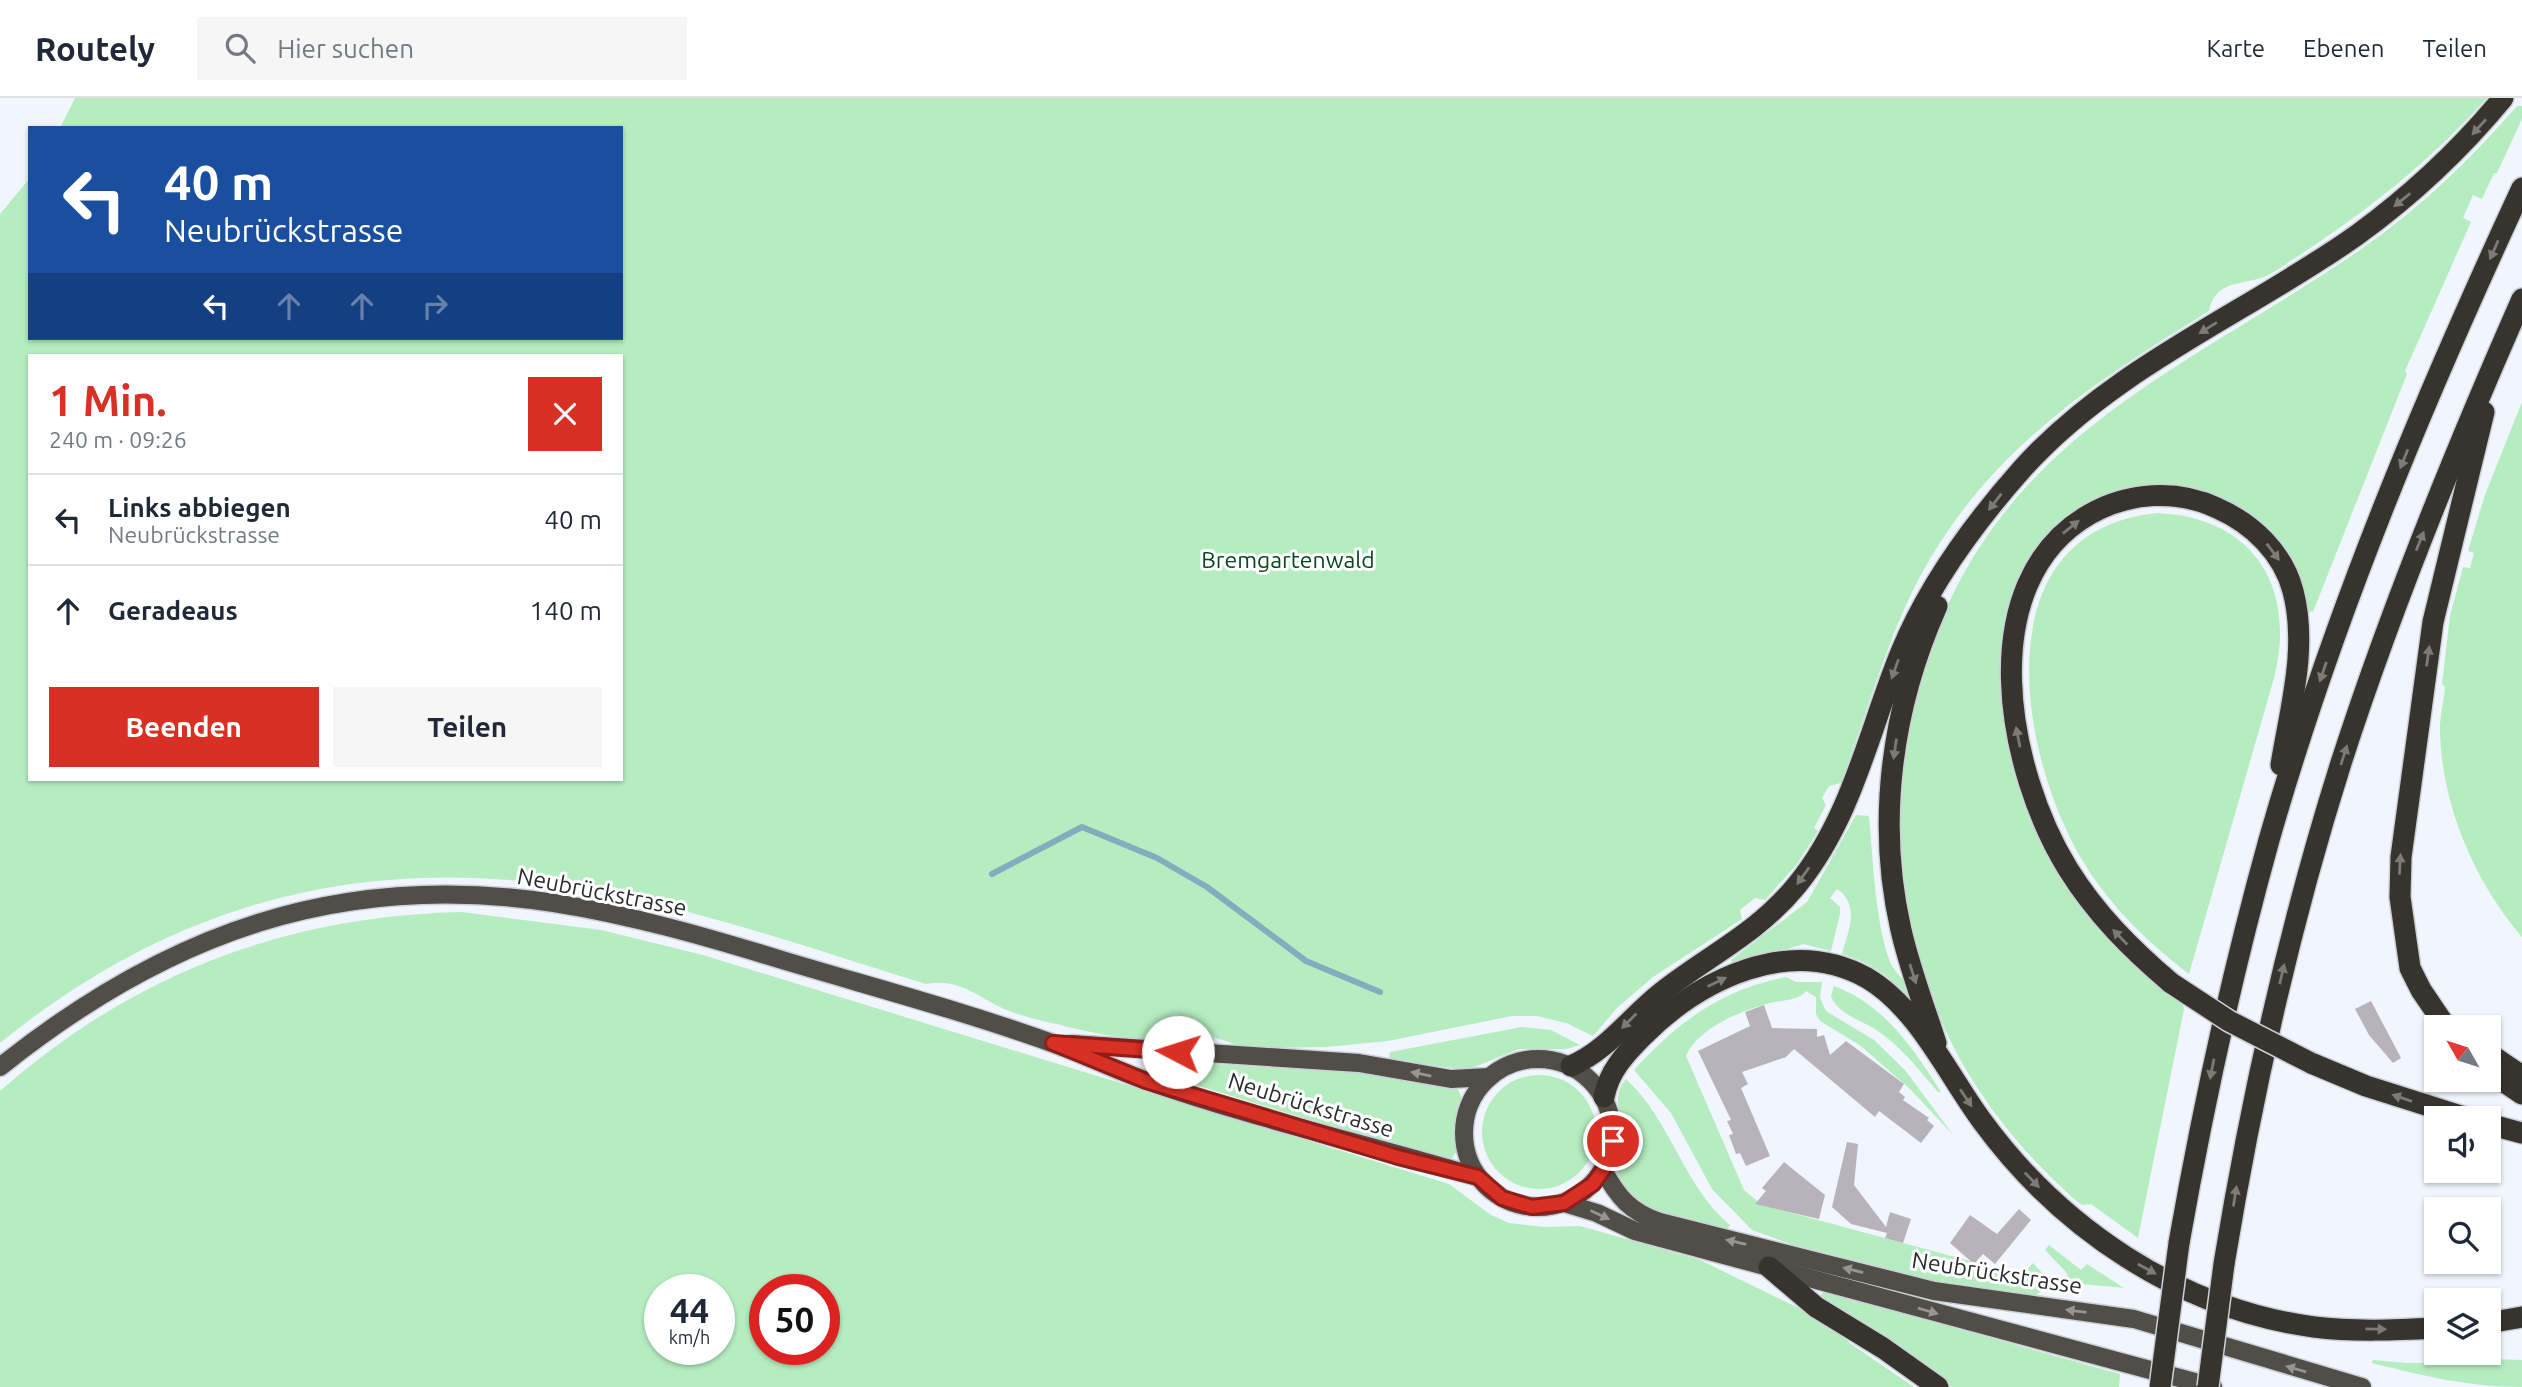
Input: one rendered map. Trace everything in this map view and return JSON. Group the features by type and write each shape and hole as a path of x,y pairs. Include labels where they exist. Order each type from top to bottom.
{"highway":[{"path":"1571,1066 1599,1051 1663,991 1744,936 1797,885 1832,830 1848,796 1915,620 1930,590 1995,502 2027,464 2081,414 2153,363 2315,262 2383,215 2453,155 2503,98"},
{"path":"2161,1387 2179,1243 2214,1056 2270,837 2324,669 2363,562 2443,366 2522,188"},
{"path":"2210,1387 2224,1264 2260,1065 2314,853 2364,695 2407,575 2522,299"},
{"path":"2436,1015 2410,968 2399,883 2402,836 2433,621 2500,349"},
{"path":"2270,837 2299,648 2293,590 2283,565 2254,531 2233,515 2207,503 2161,495 2128,499 2099,509 2064,533 2036,569 2026,591 2013,642 2013,709 2031,787 2052,840 2068,868 2111,927 2171,982 2237,1026 2311,1063 2425,1106"},
{"path":"1939,1054 1911,968 1895,900 1889,844 1890,791 1897,730 1915,660 1963,546"},
{"path":"2405,932 2432,984 2454,1015"},
{"path":"1604,1097 1611,1075 1625,1055 1686,1000 1732,975 1787,960 1830,963 1869,980 1905,1011 1939,1054 1981,1120 2031,1180 2070,1217 2123,1256 2172,1283 2240,1310 2316,1327 2424,1328"},
{"path":"2501,1062 2522,1076"},
{"path":"2501,1080 2522,1094"},
{"path":"2501,1127 2522,1133"},
{"path":"1769,1267 1816,1307 1891,1353 1938,1387"},
{"path":"2501,1321 2522,1317"}],"main road":[{"name":"Neubrückstrasse","path":"0,1067 38,1037 129,977 208,939 317,908 415,896 552,903 657,924 1053,1043 1146,1081 1398,1157 1478,1177"},
{"name":"Neubrückstrasse","path":"1053,1043 1359,1063 1451,1079 1489,1077"},
{"path":"1537,1058 1571,1066 1590,1079 1604,1097 1609,1111 1613,1141 1603,1170 1593,1184 1564,1203 1548,1207 1516,1204 1495,1193 1478,1177 1469,1161 1464,1125 1477,1091 1489,1077 1503,1067 1537,1058"},
{"name":"Neubrückstrasse","path":"1603,1170 1622,1202 1639,1214 1660,1222 1934,1291 2134,1319 2362,1387"},
{"name":"Neubrückstrasse","path":"1564,1203 1597,1213 1635,1231 2210,1387"}],"green space":[{"name":"Bremgartenwald","path":"75,98 2487,98 2438,148 2359,214 2272,273 2226,287 2213,300 2209,311 2079,397 2040,428 2004,462 1940,542 1913,590 1883,661 1841,783 1829,786 1822,798 1826,805 1814,828 1818,831 1797,864 1765,900 1755,898 1740,910 1742,919 1653,977 1617,1008 1593,1036 1566,1023 1536,1016 1512,1016 1388,1041 1327,1047 1246,1048 1214,1037 1213,1046 1140,1040 1086,1031 1016,1014 956,985 926,984 690,912 610,894 525,881 443,877 364,882 287,896 212,919 140,951 69,992 0,1043 0,214 28,180 28,340 623,340 623,126 61,126"},
{"path":"2517,106 2522,106 2522,119 2482,199 2473,195 2463,218 2471,222 2405,371 2407,374 2313,612 2307,611 2298,579 2216,497 2084,507 2053,531 2041,545 2015,594 2024,790 2157,984 2183,1004 2184,1009 2138,1238 2091,1204 2082,1205 2036,1162 2004,1125 1976,1086 1952,1045 1933,1002 1918,956 1908,908 1899,834 1903,765 1922,675 1953,594 1994,527 2042,470 2098,421 2159,378 2360,250 2403,218 2481,146"},
{"path":"2522,402 2522,937 2489,891 2463,840 2446,785 2440,729 2450,616 2463,567 2470,568 2474,553 2468,551 2485,495"},
{"path":"2157,513 2191,518 2219,528 2243,543 2260,563 2273,587 2279,615 2280,645 2274,678 2189,974 2129,921 2103,891 2081,858 2059,813 2042,761 2031,707 2030,652 2039,602 2062,559 2101,529"},
{"path":"1856,815 1869,816 1875,890 1885,946 1890,962 1910,991 1912,1003 1898,986 1881,972 1842,954 1851,911 1849,903 1837,889 1830,898 1840,907 1831,951 1803,944 1734,966 1731,960 1807,902"},
{"path":"462,912 601,930 703,955 1449,1184 1491,1215 1509,1223 1544,1227 1580,1226 1700,1260 1825,1321 1851,1344 1914,1387 0,1387 0,1091 51,1050 103,1014 158,984 214,959 273,940 334,925 397,916"},
{"path":"1786,977 1796,982 1822,982 1820,998 1826,1011 1874,1040 1905,1070 1954,1136 1911,1090 1861,1046 1820,1021 1816,1014 1816,997 1806,991 1794,998 1734,1015 1700,1037 1686,1056 1744,1190 1762,1205 2022,1275 2033,1263 2045,1276 2043,1290 2033,1297 1955,1286 1790,1244 1752,1230 1712,1189 1671,1113 1634,1070 1685,1022 1702,1010 1741,990"},
{"path":"1834,986 1852,994 1883,1016 1908,1044 1941,1092 1938,1092 1893,1042 1838,1007 1831,996"},
{"path":"1522,1027 1551,1030 1580,1045 1567,1049 1519,1049 1467,1070 1389,1059 1390,1052"},
{"path":"1154,1061 1377,1073 1457,1088 1462,1098 1454,1127 1457,1151 1449,1162 1156,1073 1148,1064"},
{"path":"1539,1075 1561,1079 1571,1084 1587,1100 1592,1110 1596,1132 1592,1154 1587,1164 1571,1180 1561,1185 1539,1189 1517,1185 1507,1180 1491,1164 1486,1154 1482,1132 1486,1110 1491,1100 1507,1084 1517,1079"},
{"path":"1626,1079 1655,1114 1700,1192 1730,1225 1725,1234 1661,1216 1633,1200 1623,1188 1618,1173 1622,1130 1618,1098"},
{"path":"2049,1245 2081,1270 2087,1264 2124,1288 2071,1283 2066,1272 2045,1250"},
{"path":"1823,1291 2120,1374 2119,1387 1952,1387 1820,1298"},
{"path":"2501,1359 2522,1360 2522,1387 2447,1380 2372,1363 2373,1360 2501,1365"}],"building":[{"path":"2371,1001 2401,1058 2393,1063 2369,1035 2355,1009"},
{"path":"1764,1005 1772,1028 1817,1029 1817,1037 1824,1035 1830,1055 1846,1041 1904,1084 1899,1092 1905,1097 1903,1100 1929,1118 1927,1120 1934,1126 1921,1143 1879,1111 1875,1117 1794,1049 1786,1057 1742,1072 1748,1084 1741,1088 1770,1156 1746,1166 1740,1153 1736,1154 1729,1135 1733,1134 1727,1121 1731,1120 1698,1051 1750,1026 1745,1012"},
{"path":"1847,1142 1858,1144 1854,1185 1886,1227 1890,1212 1911,1219 1903,1243 1885,1238 1887,1233 1851,1224 1832,1207"},
{"path":"1784,1162 1825,1195 1819,1219 1755,1204 1766,1191 1762,1188"},
{"path":"2019,1209 2031,1220 1995,1264 1983,1254 1974,1264 1950,1243 1970,1215 1997,1234"}],"waterway":[{"path":"992,874 1082,827 1157,858 1207,887 1306,961 1380,992"}],"route":[{"path":"1178,1052 1053,1043 1146,1081 1398,1157 1478,1177 1502,1198 1532,1207 1564,1203 1593,1184 1603,1170 1613,1141"}]}
